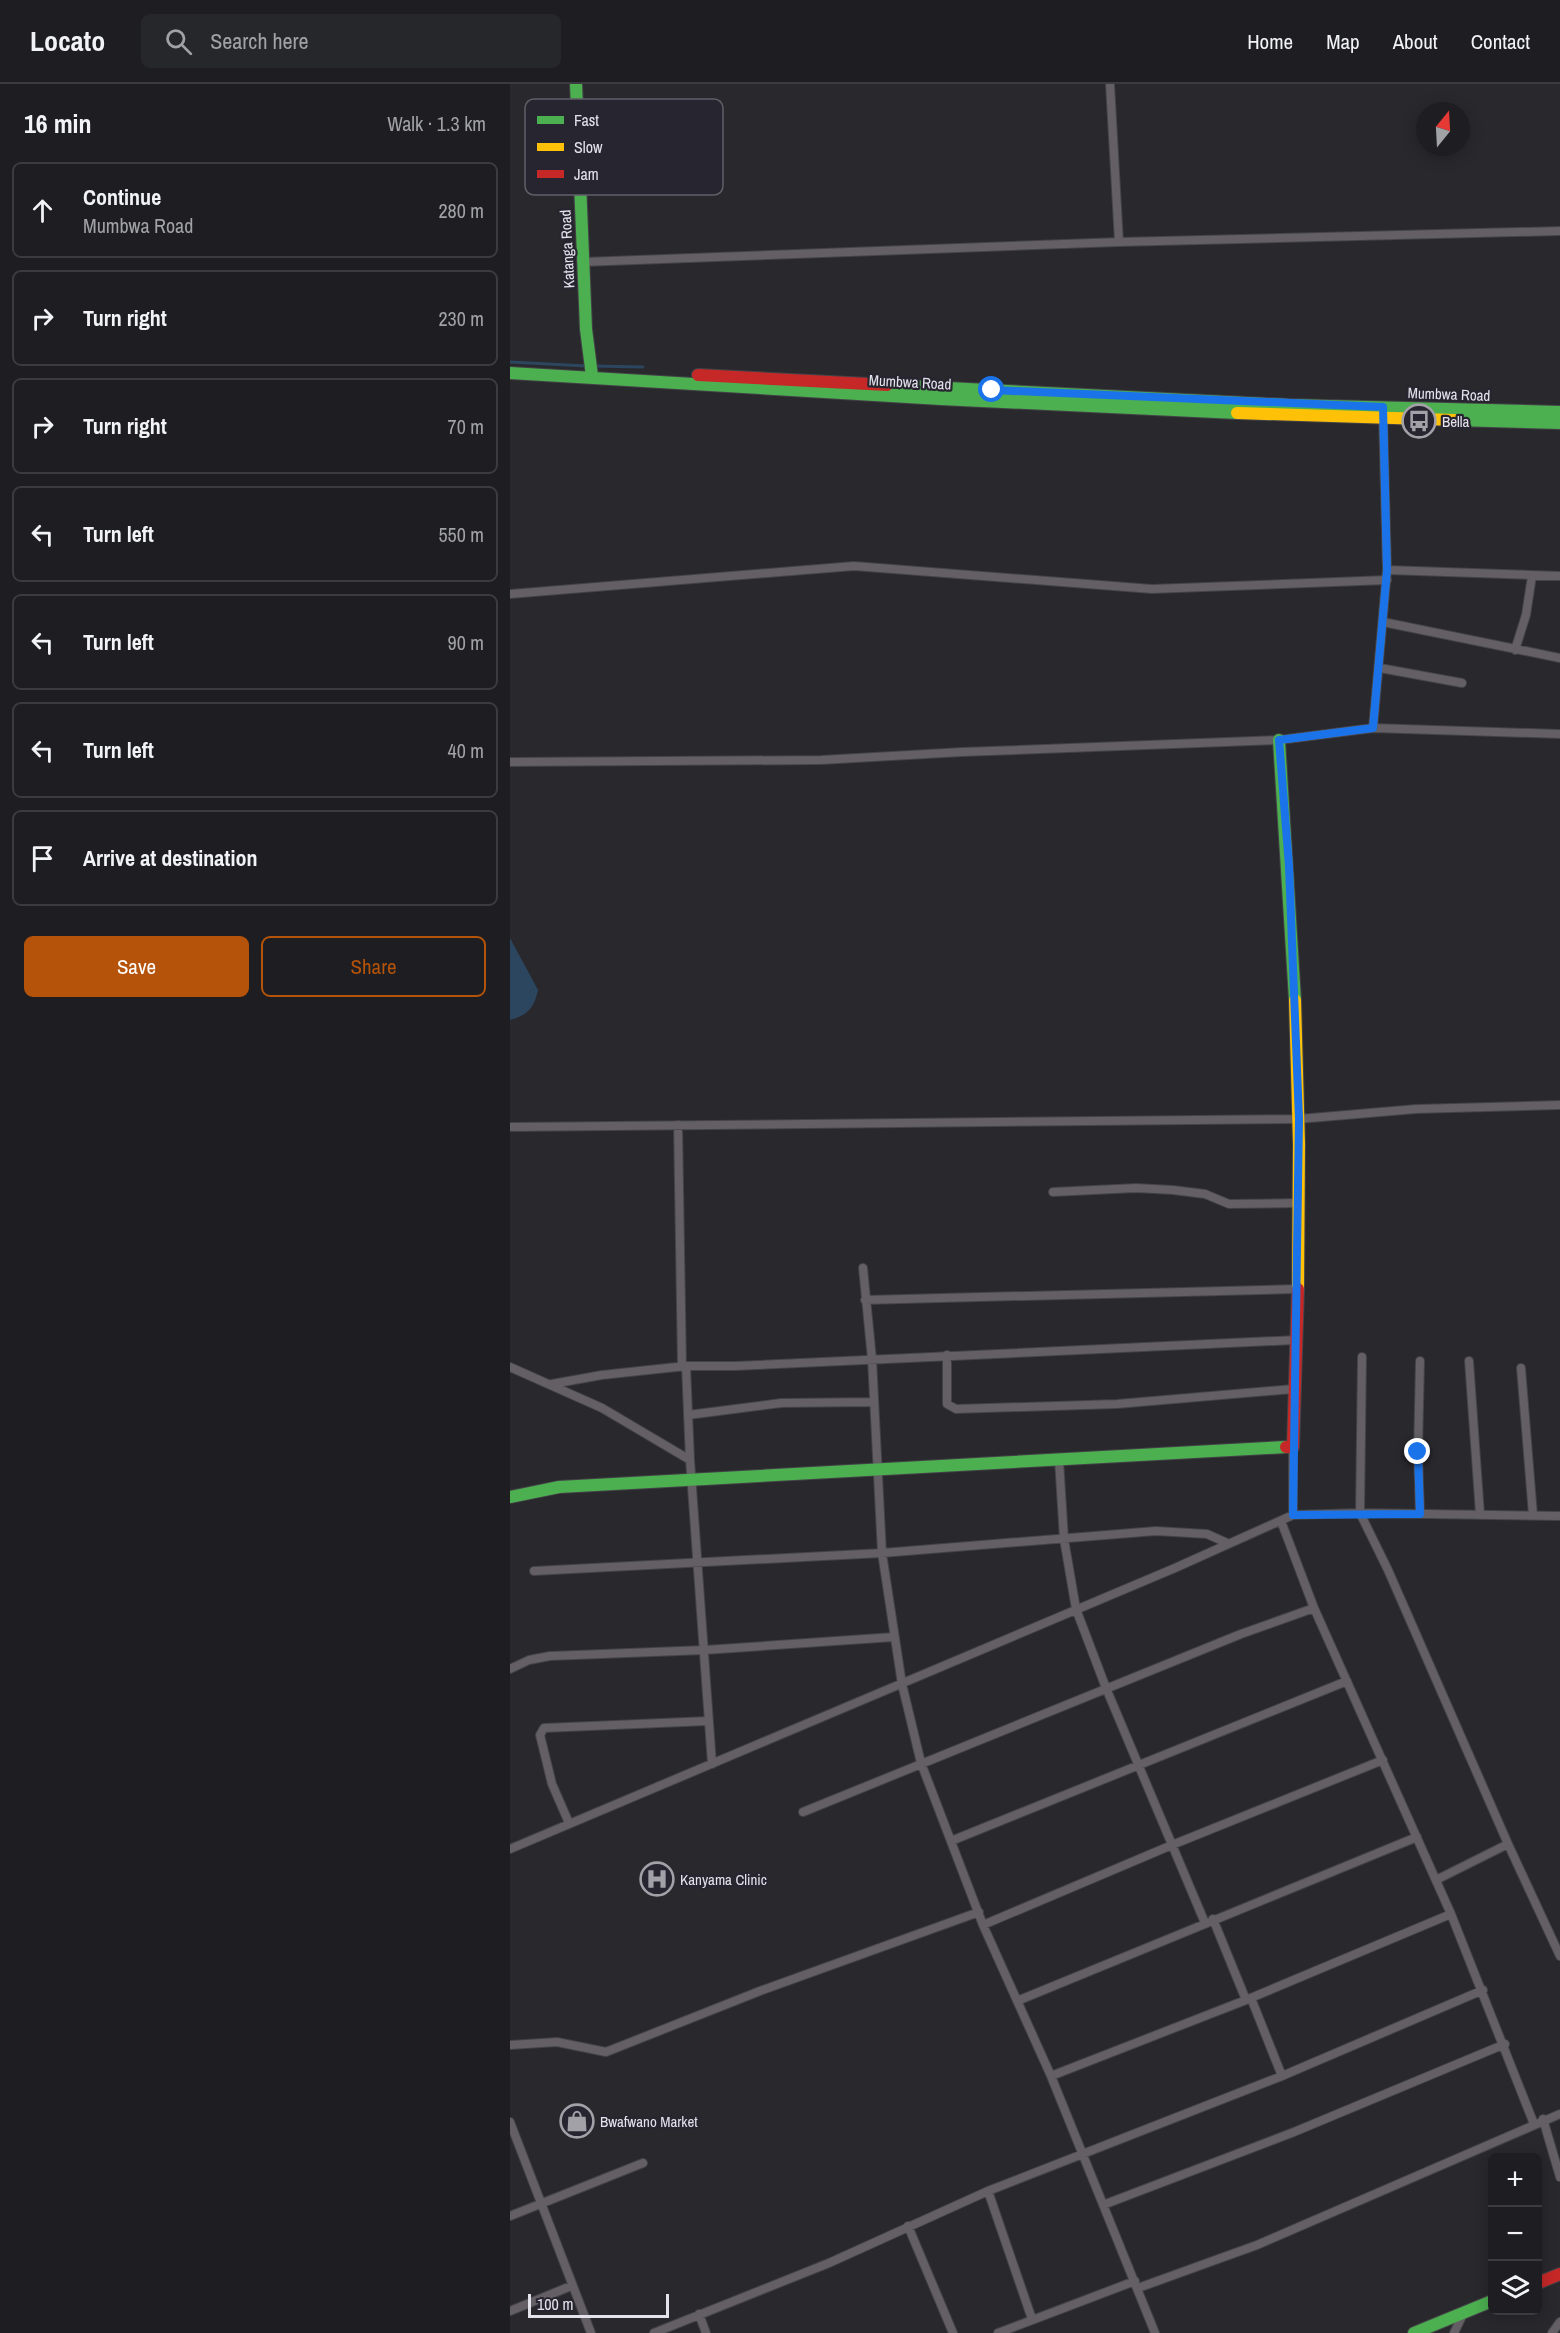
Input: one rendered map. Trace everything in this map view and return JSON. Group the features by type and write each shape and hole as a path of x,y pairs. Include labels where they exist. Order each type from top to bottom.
{"street":[{"name":"Katanga Road","path":"576,84 577,99"},
{"path":"1110,84 1119,242"},
{"name":"Katanga Road","path":"580,195 592,372"},
{"path":"583,262 1119,242 1560,231"},
{"name":"Mumbwa Road","path":"510,364 941,399 1383,413 1560,423"},
{"name":"Mumbwa Road","path":"510,373 592,372"},
{"name":"Mumbwa Road","path":"1383,413 1560,412"},
{"path":"1373,728 1387,570 1383,413"},
{"path":"510,594 854,566 1152,589 1386,580"},
{"path":"1387,570 1560,576"},
{"path":"1515,650 1526,615 1532,576"},
{"path":"1383,622 1560,658"},
{"path":"1380,668 1462,682"},
{"path":"510,762 822,760 962,752 1279,740 1373,728 1560,734"},
{"path":"1279,740 1289,866 1299,1119 1296,1340 1293,1389 1293,1515"},
{"path":"510,1127 1299,1119 1416,1109 1560,1106"},
{"path":"678,1125 684,1366 712,1764"},
{"path":"1053,1192 1163,1190 1205,1194 1229,1204 1299,1203"},
{"path":"863,1268 872,1359 882,1553 902,1684 921,1763 983,1925 1051,2076 1155,2333"},
{"path":"866,1300 1297,1289"},
{"path":"552,1384 602,1375 684,1366 1296,1340"},
{"path":"947,1355 948,1404 956,1409 1117,1404 1293,1389"},
{"path":"1362,1357 1360,1513 1388,1570 1508,1844 1560,1956"},
{"path":"1420,1361 1418,1452 1420,1514"},
{"path":"1469,1361 1480,1514"},
{"path":"510,1367 552,1384 624,1420 690,1460"},
{"path":"1521,1368 1533,1515"},
{"path":"510,1373 521,1371"},
{"path":"688,1415 781,1403 874,1402"},
{"path":"510,1497 559,1487 1293,1447"},
{"path":"1059,1460 1064,1539 1076,1610 1172,1845 1248,1999 1282,2076"},
{"path":"510,1849 1076,1610 1293,1515 1360,1513 1560,1516"},
{"path":"1281,1521 1314,1608 1483,1990 1534,2124"},
{"path":"534,1571 882,1553 1156,1531 1207,1534 1227,1544"},
{"path":"803,1812 1241,1634 1314,1608"},
{"path":"510,1669 529,1660 550,1656 705,1650 894,1636"},
{"path":"951,1840 1347,1681"},
{"path":"569,1823 552,1784 540,1735 544,1728 708,1721"},
{"path":"983,1925 1172,1845 1383,1760"},
{"path":"1017,2001 1417,1837"},
{"path":"1436,1880 1508,1844"},
{"path":"510,2045 557,2042 606,2052 760,1991 979,1912"},
{"path":"1051,2076 1248,1999 1451,1914"},
{"path":"654,2333 829,2262 988,2191 1282,2076 1483,1990"},
{"path":"1102,2205 1294,2132 1505,2044"},
{"path":"999,2333 1032,2319 1267,2241 1560,2114"},
{"path":"1544,2119 1560,2177"},
{"path":"510,2122 571,2286 591,2333"},
{"path":"510,2217 643,2163"},
{"path":"988,2191 1032,2319"},
{"path":"908,2226 953,2333"},
{"path":"1542,2281 1560,2274"},
{"path":"510,2311 571,2286"},
{"path":"1414,2333 1488,2303"},
{"path":"1454,2333 1465,2312"},
{"path":"699,2314 706,2333"},
{"path":"1552,2333 1560,2322"}],"water":[{"path":"510,938 538,990 529,1010 510,1020"}],"waterway":[{"path":"510,362 586,366"},
{"path":"593,366 643,367"}],"traffic: fast":[{"path":"576,84 577,99"},
{"path":"581,195 586,329 592,376"},
{"path":"510,373 941,399 1237,413"},
{"path":"887,385 1288,405 1560,412"},
{"path":"1455,420 1560,423"},
{"path":"1279,740 1295,1000"},
{"path":"510,1497 559,1487 1286,1447"},
{"path":"1414,2333 1488,2303"}],"traffic: slow":[{"path":"1237,413 1455,420"},
{"path":"1295,1000 1299,1144 1298,1289"}],"traffic: jam":[{"path":"698,375 887,385"},
{"path":"1286,1447 1293,1447 1298,1289"},
{"path":"1542,2281 1560,2274"}],"place":[{"name":"Bella","path":"1419,421"},
{"name":"Kanyama Clinic","path":"657,1879"},
{"name":"Bwafwano Market","path":"577,2121"}],"route":[{"path":"992,390 1288,405 1383,407 1387,570 1373,728 1279,740 1289,866 1299,1119 1299,1221 1293,1389 1293,1515 1420,1514 1418,1452"}]}
